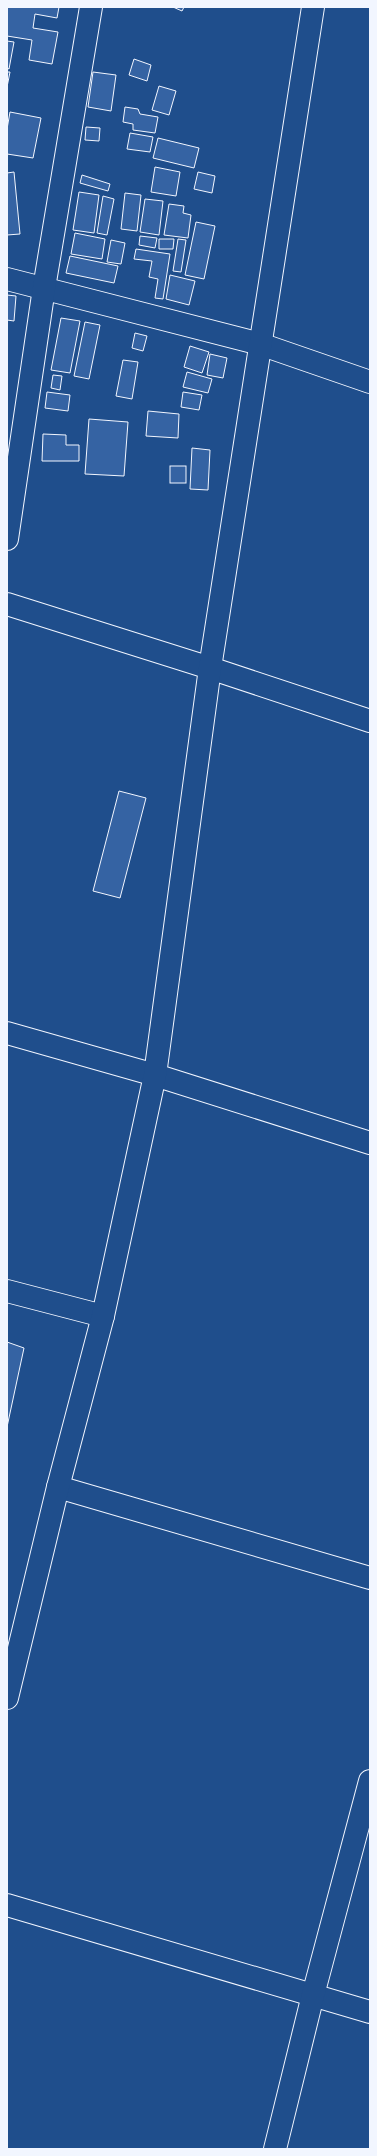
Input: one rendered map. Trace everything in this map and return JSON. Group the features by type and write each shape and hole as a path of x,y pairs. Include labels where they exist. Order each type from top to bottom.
{"street":[{"path":"7,539 44,288 91,7"},
{"path":"7,1698 14,1635 58,1487 103,1316 155,1075 210,668 313,7"},
{"path":"7,279 260,344 370,382"},
{"path":"7,604 210,668 370,722"},
{"path":"7,1033 155,1075 370,1143"},
{"path":"7,1291 103,1316"},
{"path":"58,1487 370,1578"},
{"path":"275,2149 313,1995 370,1781"},
{"path":"7,1905 370,2012"}],"building":[{"path":"7,7 59,7 57,18 35,14 33,28 58,32 52,64 29,60 32,40 7,36"},
{"path":"173,7 184,7 182,11"},
{"path":"7,41 14,42 9,69 7,68"},
{"path":"134,59 151,65 147,81 129,75"},
{"path":"7,72 10,72 7,87"},
{"path":"93,72 116,75 111,111 88,107"},
{"path":"159,86 176,91 169,115 152,110"},
{"path":"125,107 138,109 140,114 158,117 155,133 133,130 133,124 123,122"},
{"path":"10,112 41,118 33,158 7,154 7,129"},
{"path":"86,127 100,128 99,141 85,140"},
{"path":"130,133 153,137 150,152 127,149"},
{"path":"158,138 199,148 194,168 153,158"},
{"path":"155,167 180,172 176,196 151,192"},
{"path":"14,172 20,234 7,235 7,173"},
{"path":"198,172 215,176 212,193 194,189"},
{"path":"82,175 110,184 108,191 80,183"},
{"path":"79,192 99,195 94,233 73,230"},
{"path":"125,193 141,195 137,231 121,229"},
{"path":"103,196 114,199 107,235 97,233"},
{"path":"145,199 163,201 159,235 140,232"},
{"path":"169,204 184,206 183,213 191,215 188,238 164,235"},
{"path":"196,222 215,226 204,279 185,275"},
{"path":"75,233 105,239 102,259 71,254"},
{"path":"140,236 157,238 155,248 139,245"},
{"path":"159,239 174,239 173,249 159,249"},
{"path":"178,239 186,240 181,272 173,271"},
{"path":"111,240 125,243 121,264 107,262"},
{"path":"136,249 170,254 163,299 155,298 158,279 149,277 152,261 134,259"},
{"path":"70,256 118,266 114,283 66,273"},
{"path":"170,275 195,281 189,305 166,299"},
{"path":"7,295 16,296 14,321 7,320"},
{"path":"61,318 80,321 70,373 51,370"},
{"path":"85,322 100,325 89,379 74,376"},
{"path":"135,333 147,336 143,351 132,348"},
{"path":"190,346 209,352 202,373 184,367"},
{"path":"210,354 227,358 223,378 207,375"},
{"path":"123,360 138,362 132,399 116,396"},
{"path":"187,372 212,379 208,393 183,387"},
{"path":"53,375 62,376 60,390 51,388"},
{"path":"47,392 70,395 68,411 45,408"},
{"path":"183,392 202,395 199,410 181,407"},
{"path":"148,411 179,414 178,438 146,436"},
{"path":"89,419 128,422 124,476 85,474"},
{"path":"43,434 66,435 66,445 79,445 79,461 42,461"},
{"path":"192,448 210,450 208,490 190,489"},
{"path":"170,466 186,466 186,483 170,483"},
{"path":"119,791 146,798 120,898 93,891"},
{"path":"7,1342 24,1348 7,1427"}]}
